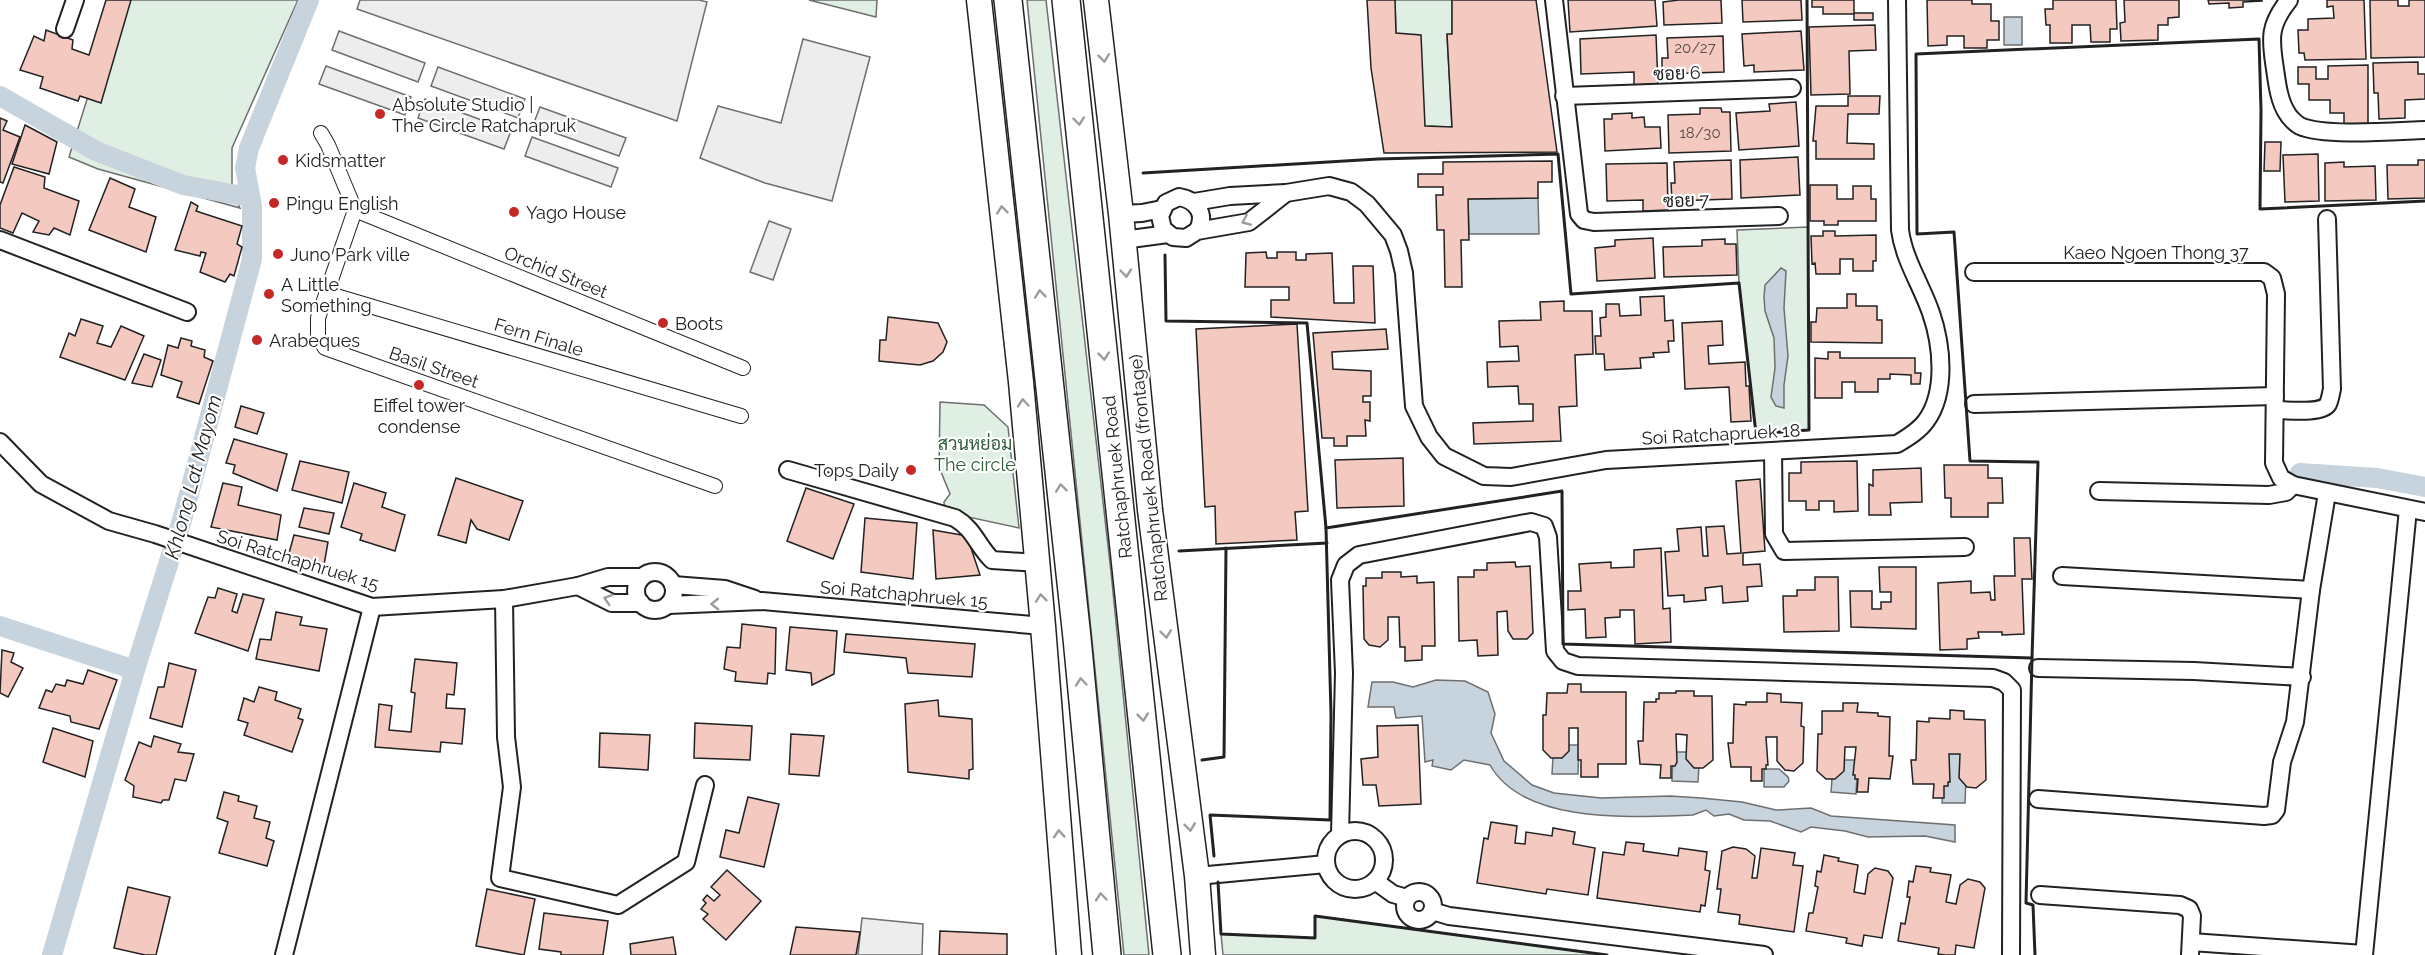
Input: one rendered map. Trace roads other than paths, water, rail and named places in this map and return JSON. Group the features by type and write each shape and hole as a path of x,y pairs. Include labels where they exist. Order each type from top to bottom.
{"main road":[{"path":"979,0 1021,382 1069,955"},
{"path":"1008,0 1075,626 1107,955"},
{"name":"Ratchaphruek Road","path":"1066,0 1159,858 1167,955"},
{"name":"Ratchaphruek Road (frontage)","path":"1096,0 1121,214 1150,510 1197,876 1203,955"},
{"path":"1159,858 1175,955"}],"street":[{"path":"65,29 75,0"},
{"path":"1554,0 1564,96"},
{"name":"Soi Ratchapruek 18","path":"1121,214 1162,209 1166,203 1179,197 1194,202 1230,196 1286,193 1329,186 1351,192 1367,204 1393,235 1404,273 1414,406 1429,437 1444,456 1471,471 1494,478 1606,460 1897,444 1912,435 1926,422 1935,402 1940,375 1939,344 1931,311 1903,251 1900,230 1897,0"},
{"path":"2289,0 2278,14 2271,31 2272,50 2279,90 2287,113 2299,126 2323,132 2425,130"},
{"name":"ซอย 6","path":"1564,96 1792,88"},
{"name":"ซอย 7","path":"1564,96 1579,214 1584,220 1593,222 1779,216"},
{"path":"321,134 328,145 355,210"},
{"name":"Soi Ratchapruek 18","path":"1123,240 1168,234 1173,237 1186,238 1198,228 1249,222 1286,193"},
{"path":"1194,202 1201,213 1198,228"},
{"path":"1162,209 1160,223 1168,234"},
{"name":"Basil Street","path":"355,210 318,318 318,337 325,348 715,486"},
{"name":"Orchid Street","path":"355,210 743,368"},
{"path":"1974,404 2275,403 2312,411 2323,408 2328,404 2332,389 2327,219"},
{"path":"0,240 186,312"},
{"name":"Kaeo Ngoen Thong 37","path":"1974,272 2264,272 2272,278 2276,294 2274,463 2281,478 2293,485"},
{"name":"Fern Finale","path":"326,293 741,416"},
{"name":"Soi Ratchaphruek 15","path":"0,442 41,484 109,521 155,534 372,607 504,599 578,586 609,577 642,577 647,573 660,572 666,575 674,585 725,589 762,601"},
{"path":"1773,451 1774,534 1784,551 1965,547"},
{"path":"788,470 955,518 967,525 982,551 992,560 1037,563"},
{"path":"2099,491 2269,495 2286,492 2293,485 2425,512"},
{"path":"2038,799 2264,816 2276,810 2282,762 2295,722 2311,590 2327,493"},
{"path":"2040,895 2180,905 2189,909 2192,916 2190,949 2364,954 2408,509"},
{"path":"1340,834 1344,673 1340,580 1346,566 1359,555 1531,522 1544,526 1548,537 1555,651 1563,661 1578,666 1993,678 2004,682 2012,690 2011,955"},
{"path":"2062,576 2311,590"},
{"path":"641,603 636,593 642,577"},
{"path":"668,605 674,596 674,585"},
{"name":"Soi Ratchaphruek 15","path":"578,586 612,603 641,603 645,607 657,610 668,605 762,601 1043,626"},
{"path":"504,599 506,737 512,787 500,878 618,905 686,862 705,785"},
{"path":"284,955 372,607"},
{"path":"2038,668 2194,671 2302,677"},
{"path":"1348,831 1367,833 1381,845 1384,864 1375,881 1366,887 1346,888 1330,876 1326,864 1327,848 1340,834 1348,831"},
{"path":"1197,876 1326,864"},
{"path":"1375,881 1393,894 1407,898 1414,892 1423,892 1431,898 1432,911 1449,916 1764,955"}],"waterway":[{"name":"Khlong Lat Mayom","path":"52,955 135,670 182,520 252,259 252,206 245,168 249,148 309,0"},
{"path":"0,96 96,151 183,185 249,197"},
{"path":"2300,473 2377,478 2425,487"},
{"path":"0,626 135,670"}],"place":[{"name":"Absolute Studio | The Circle Ratchapruk","path":"380,114"},
{"name":"Kidsmatter","path":"283,160"},
{"name":"Pingu English","path":"274,203"},
{"name":"Yago House","path":"514,212"},
{"name":"Juno Park ville","path":"278,254"},
{"name":"A Little Something","path":"269,294"},
{"name":"Boots","path":"663,323"},
{"name":"Arabeques","path":"257,340"},
{"name":"Eiffel tower condense","path":"419,385"},
{"name":"Tops Daily","path":"911,470"}],"park label":[{"name":"สวนหย่อม The circle","path":"975,453"}]}
